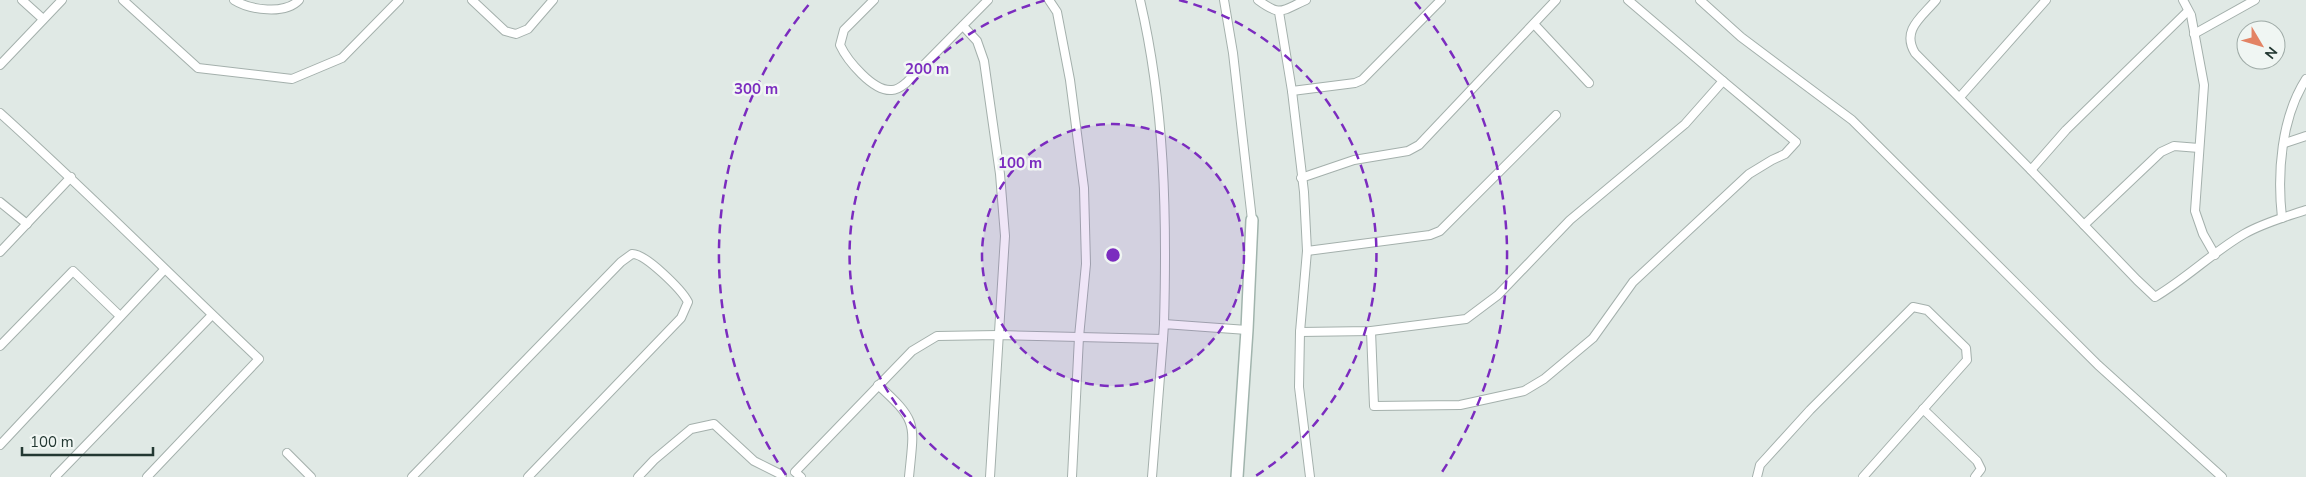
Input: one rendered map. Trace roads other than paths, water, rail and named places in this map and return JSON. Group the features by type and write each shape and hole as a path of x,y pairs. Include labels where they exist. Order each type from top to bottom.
{"street":[{"path":"22,0 44,19"},
{"path":"0,65 62,0"},
{"path":"124,0 198,68 292,79 342,58 399,0"},
{"path":"234,0 243,6 274,10 295,5 300,0"},
{"path":"472,0 505,31 516,34 528,29 554,0"},
{"path":"874,0 844,30 840,45 851,64 881,88 890,91 906,83 988,0"},
{"path":"1050,0 1057,12 1070,80 1084,188 1086,264 1079,337 1072,477"},
{"path":"1140,0 1161,113 1164,154 1166,258 1164,324 1152,477"},
{"path":"1224,0 1233,53 1252,220 1237,477"},
{"path":"1258,0 1274,11 1279,12 1306,0"},
{"path":"1292,91 1355,83 1362,80 1441,0"},
{"path":"1301,178 1354,160 1408,151 1429,134 1556,0"},
{"path":"1371,331 1374,406 1460,404 1524,391 1544,379 1593,338 1634,282 1749,174 1785,154 1796,142 1628,0"},
{"path":"1700,0 1741,37 1852,120 2098,365 2222,477"},
{"path":"1936,0 1912,28 1909,36 1910,45 1915,53 2155,297 2245,234 2306,210"},
{"path":"1960,97 2046,0"},
{"path":"2183,0 2190,15 2204,85 2195,211 2203,234 2215,255"},
{"path":"2194,34 2255,0"},
{"path":"2030,170 2066,130 2188,11"},
{"path":"1279,12 1292,91 1307,251 1300,332 1300,387 1310,477"},
{"path":"1534,24 1589,83"},
{"path":"963,26 977,41 982,50 1000,174 1005,236 990,477"},
{"path":"2282,218 2278,186 2284,143 2290,112 2306,79"},
{"path":"1300,332 1371,331 1466,319 1498,295 1570,220 1685,124 1723,81"},
{"path":"0,113 71,177 164,270 259,359 147,477"},
{"path":"1307,251 1440,231 1556,115"},
{"path":"2284,143 2306,136"},
{"path":"2084,225 2162,152 2174,146 2199,148"},
{"path":"0,252 71,177"},
{"path":"0,202 27,224"},
{"path":"412,477 621,262 632,254 643,257 681,291 688,302 686,309 681,318 528,477"},
{"path":"0,445 164,270"},
{"path":"0,346 73,271 120,316"},
{"path":"1757,477 1760,465 1779,444 1913,307 1927,310 1966,348 1967,360 1863,477"},
{"path":"55,477 212,315"},
{"path":"1164,324 1247,330"},
{"path":"801,477 795,472 878,385 912,351 937,336 998,335 1163,339"},
{"path":"878,385 901,406 912,425 910,477"},
{"path":"1922,409 1977,461 1981,468 1975,477"},
{"path":"638,477 654,460 691,428 714,424 754,461 782,475"},
{"path":"287,453 311,477"}]}
